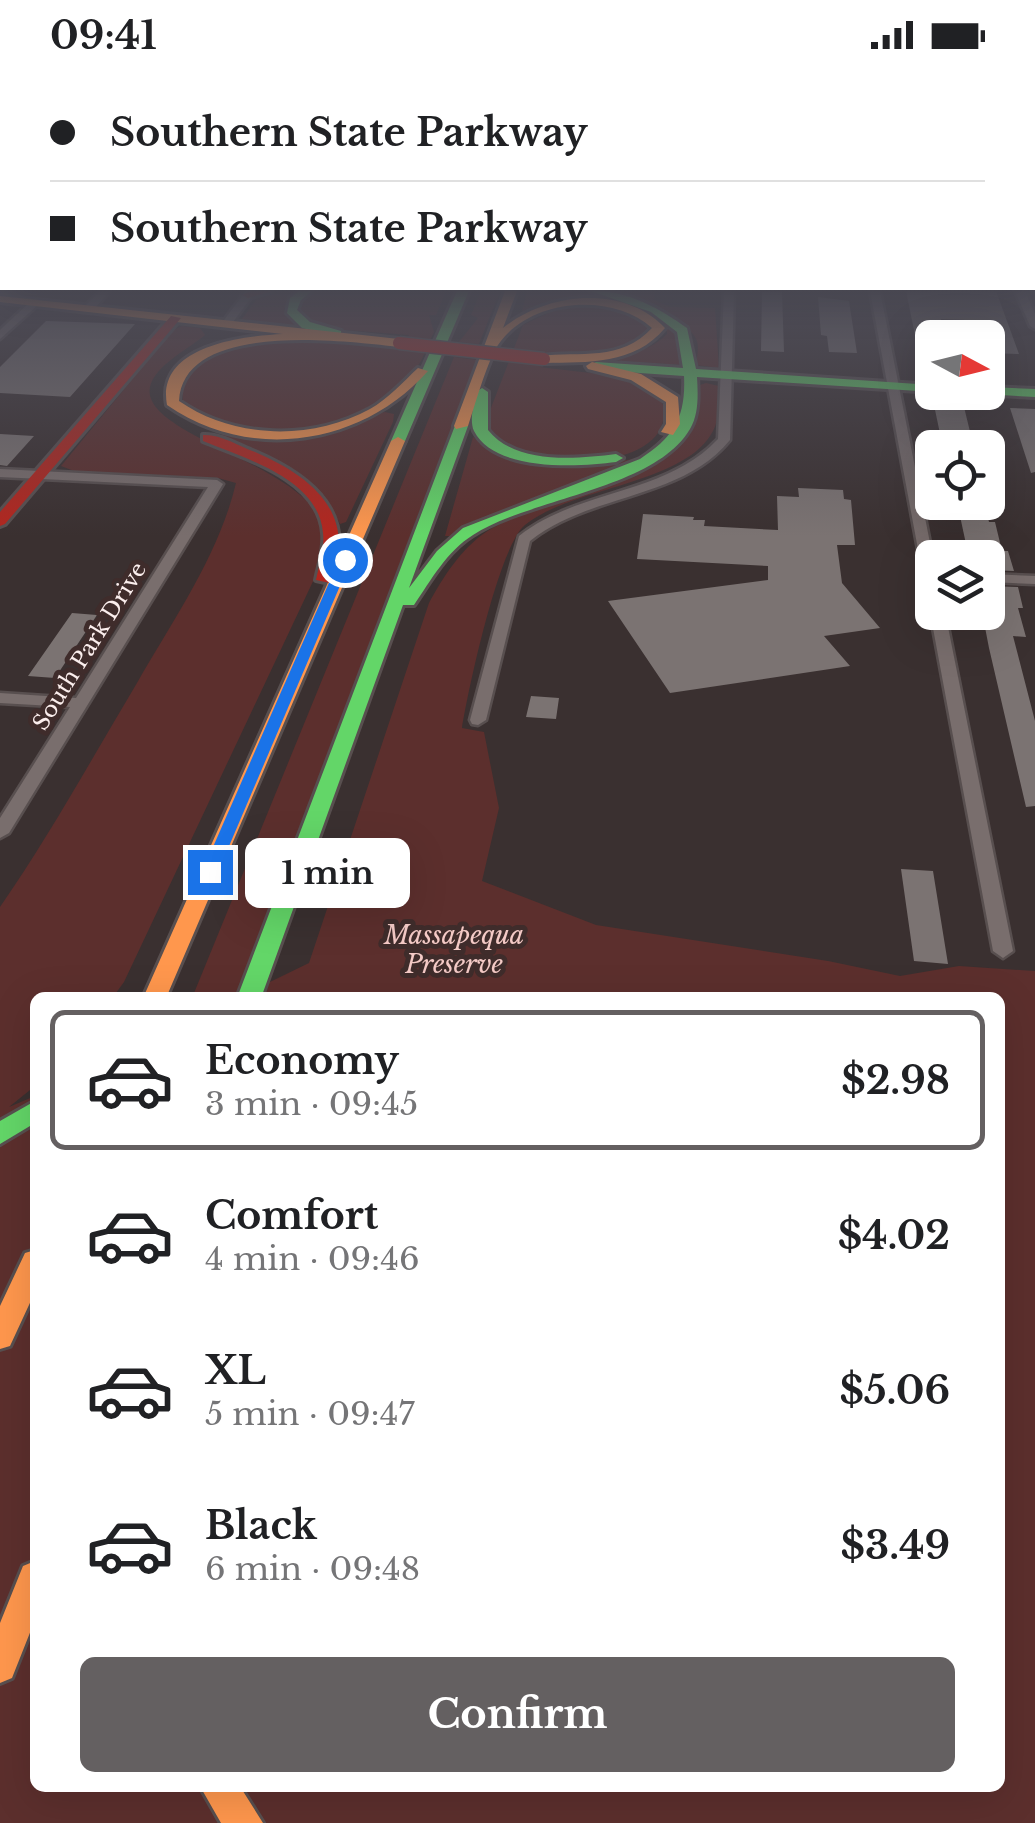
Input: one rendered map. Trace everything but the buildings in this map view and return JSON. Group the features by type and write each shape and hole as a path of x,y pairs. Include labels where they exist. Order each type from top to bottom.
{"main road":[{"path":"0,521 127,373"},
{"path":"172,373 163,394 166,404 194,431 274,468 318,501 330,524 330,537 317,625"},
{"path":"181,373 170,392 172,402 193,420 237,431 320,428 373,413 421,373"},
{"path":"157,992 427,373"},
{"path":"484,373 479,429 486,440 546,461 574,462 608,460 655,446 673,424 672,400 636,378 617,373"},
{"path":"251,992 382,635 484,373"},
{"path":"661,373 915,388"},
{"path":"382,635 435,565 468,531 528,502 637,465 676,438 687,424 688,384 693,373"},
{"path":"1005,392 1035,393"},
{"path":"137,992 182,896 252,777"},
{"path":"261,992 266,952"},
{"path":"0,1134 30,1113"},
{"path":"0,1338 30,1272"},
{"path":"0,1666 30,1590"},
{"path":"222,1792 244,1823"}],"street":[{"path":"478,720 524,538 552,519 684,470 719,448 724,440 726,373"},
{"path":"891,373 924,540"},
{"path":"0,473 39,475"},
{"name":"South Park Drive","path":"0,833 217,484 39,475"},
{"path":"1005,579 1035,580"},
{"path":"941,630 1003,950"},
{"path":"0,698 81,703"}],"green space":[{"name":"Massapequa Preserve","path":"138,373 157,373 150,387 154,404 170,420 287,485 311,505 324,527 325,538 324,558 124,982 117,992 30,992 30,1090 9,1107 30,1098 30,1792 1005,1792 1005,992 249,992 309,963 429,603 453,564 477,539 507,520 634,471 683,442 694,425 697,386 706,383 719,386 718,415 713,431 699,449 654,474 545,512 525,525 505,560 486,620 462,728 484,732 499,808 482,881 596,925 900,976 959,966 1035,971 1035,1823 0,1823 0,907 180,611 218,536 236,483 218,478 74,471 61,466"},
{"path":"190,373 412,373 392,395 366,411 304,428 240,426 210,418 183,406 182,382"},
{"path":"448,373 472,373 237,992 194,992"},
{"path":"505,373 608,375 655,391 666,410 658,433 644,446 624,455 576,460 550,457 506,443 491,432 489,413"},
{"path":"385,412 394,414 393,422 346,522 340,524 324,495 218,437 223,434 238,438"},
{"path":"473,437 489,446 584,466 634,459 453,536 445,536"}],"traffic: fast":[{"path":"398,441 428,373"},
{"path":"408,601 442,554 468,531 520,508 616,475 668,447 688,418 690,373"},
{"path":"695,373 915,388"},
{"path":"482,392 481,431 490,443 505,451 543,460 616,458"},
{"path":"1005,392 1035,393"},
{"path":"251,992 461,426"},
{"path":"0,1134 30,1113"}],"traffic: slow":[{"path":"180,373 175,379 172,402 192,416 216,426 270,435 299,434 351,423 374,412 420,373"},
{"path":"461,426 481,373"},
{"path":"619,373 636,377 673,400 673,424 668,432"},
{"path":"157,992 398,441"},
{"path":"0,1337 30,1272"},
{"path":"0,1666 30,1590"},
{"path":"222,1792 244,1823"}],"traffic: jam":[{"path":"0,521 128,373"},
{"path":"208,438 280,470 312,494 323,509 331,533 324,580"}],"route":[{"path":"210,872 345,560"}]}
